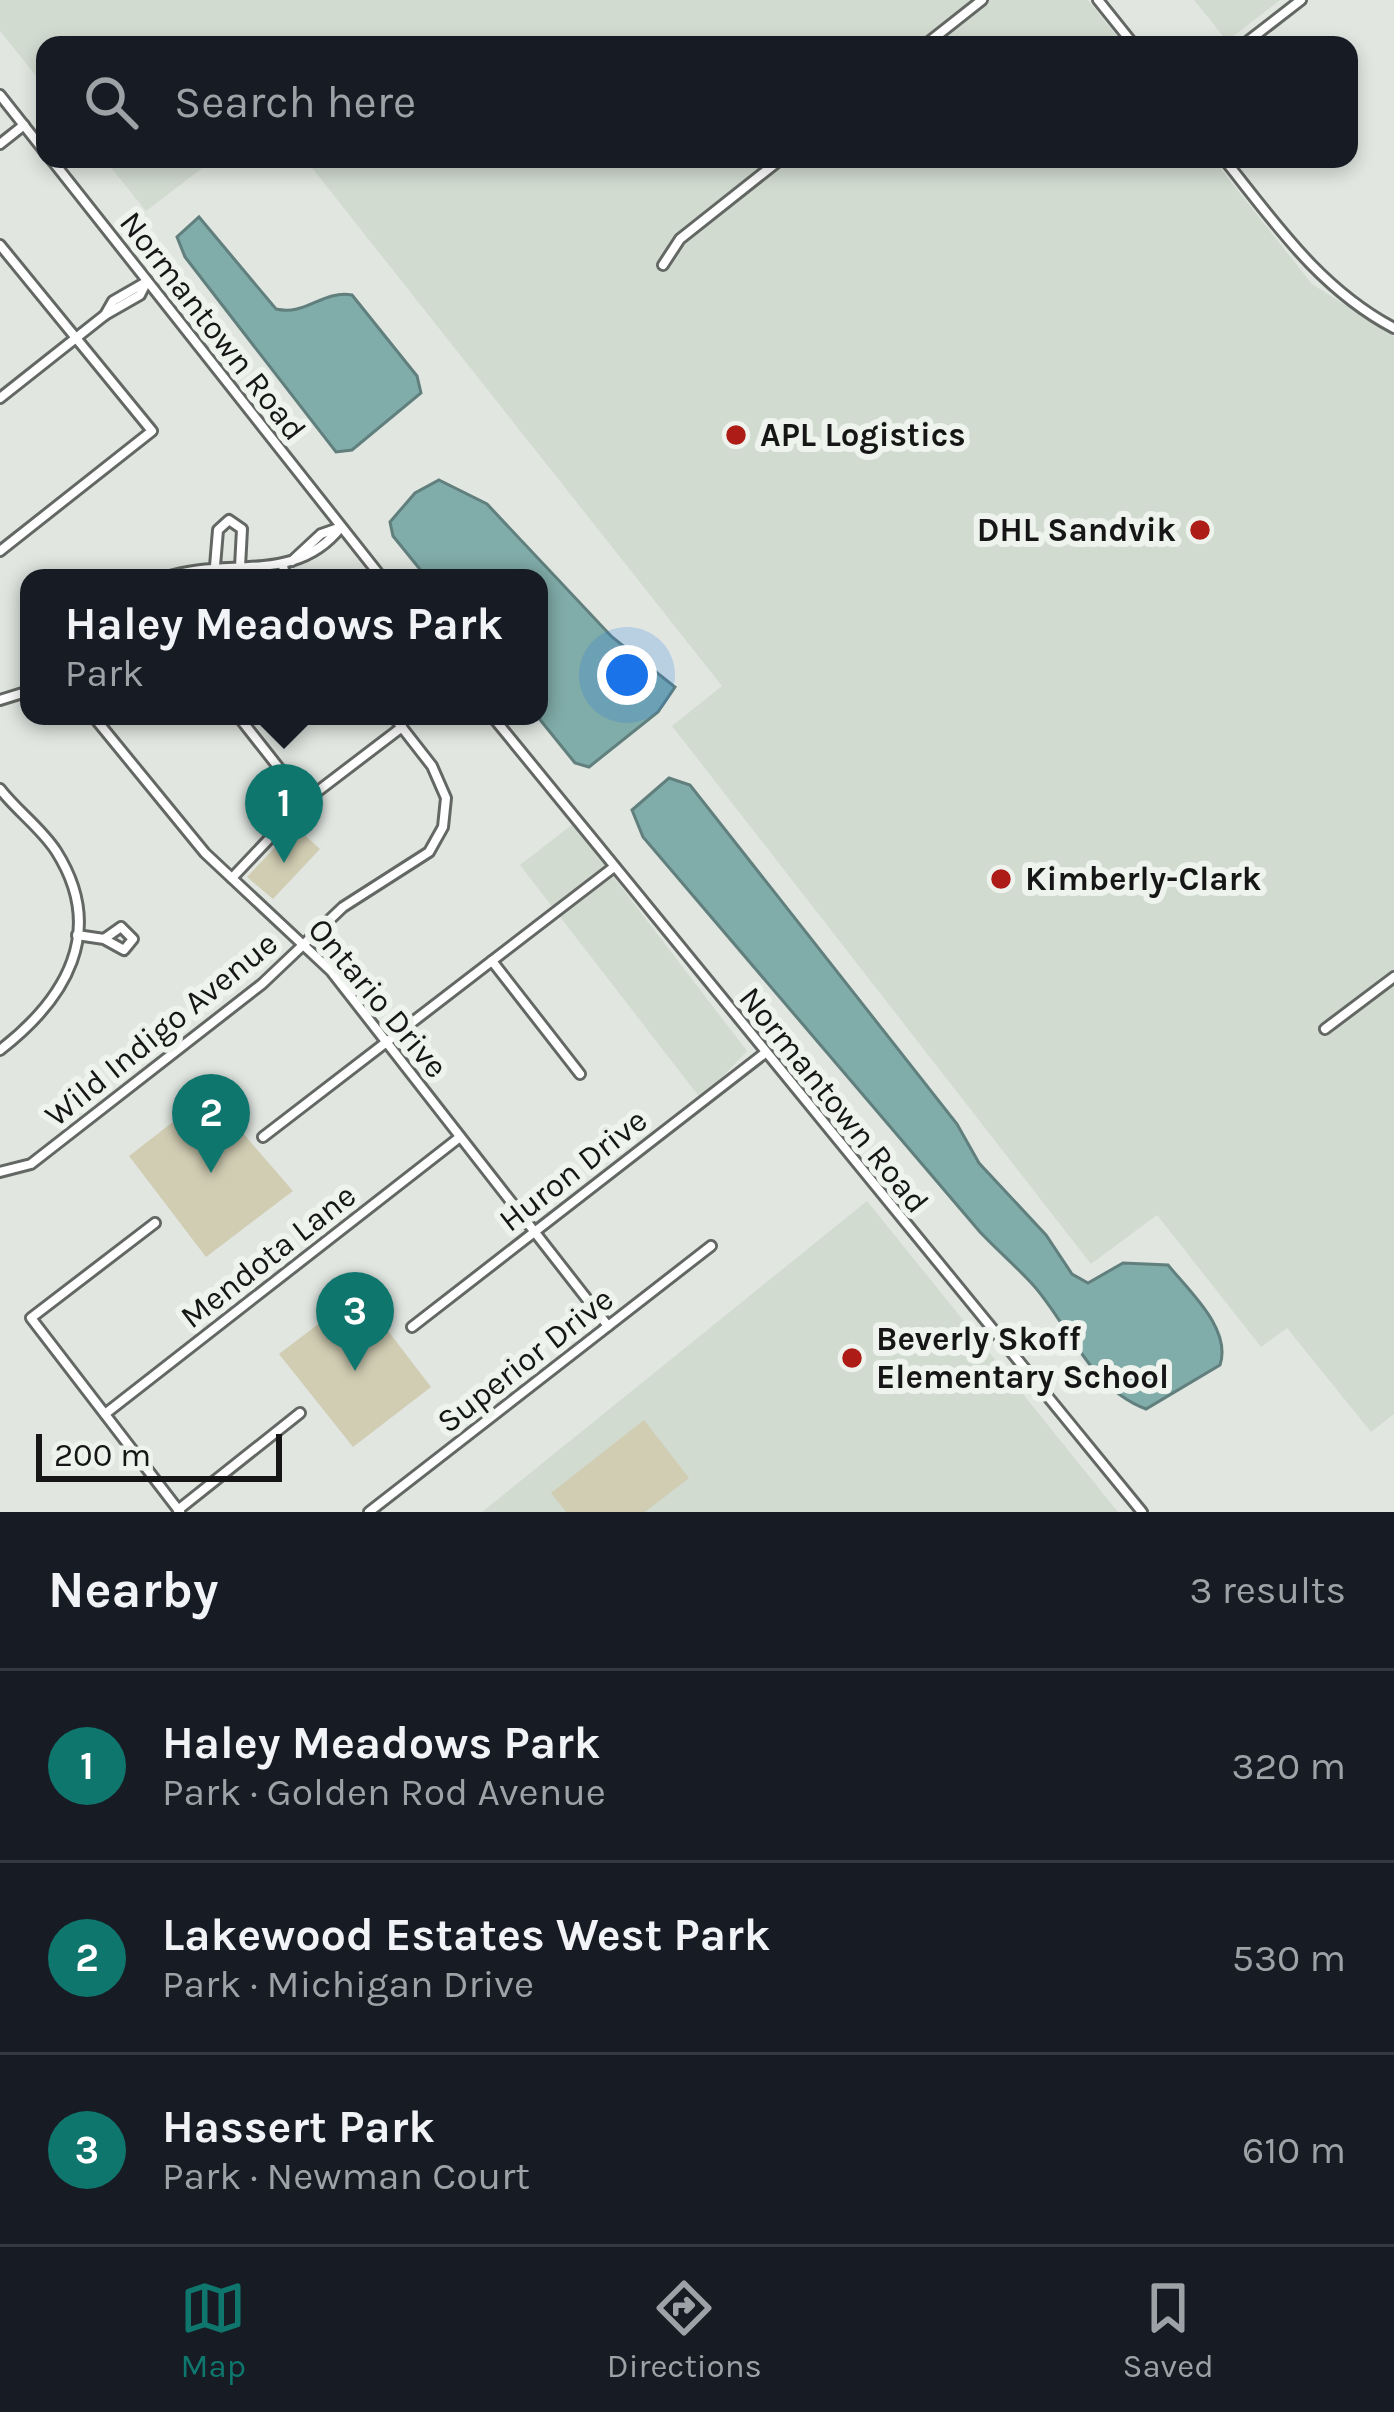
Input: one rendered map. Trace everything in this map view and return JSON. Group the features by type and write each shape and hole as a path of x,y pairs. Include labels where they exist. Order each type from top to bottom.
{"street":[{"path":"936,36 982,0"},
{"path":"1098,0 1127,36"},
{"path":"1254,36 1300,0"},
{"path":"0,94 36,140"},
{"path":"0,144 24,125"},
{"name":"Normantown Road","path":"58,168 375,569"},
{"path":"663,266 680,239 770,168"},
{"path":"1231,168 1312,268 1346,299 1394,328"},
{"path":"0,551 152,431 1,244"},
{"path":"0,398 105,315 133,285 148,281"},
{"path":"215,566 218,530 229,520 242,529 240,567"},
{"path":"202,569 303,562 341,527"},
{"path":"287,564 287,569"},
{"name":"Ontario Drive","path":"101,725 232,878 304,942 608,1326"},
{"path":"245,725 305,801"},
{"name":"Normantown Road","path":"499,725 1142,1512"},
{"path":"232,878 305,801 401,727"},
{"name":"Wild Indigo Avenue","path":"0,1172 31,1165 262,984 343,908 414,865 439,839 446,814 433,766 401,727"},
{"path":"0,789 56,852 75,897 77,935 64,985 34,1024 0,1050"},
{"path":"263,1137 614,867"},
{"path":"77,935 104,940"},
{"path":"492,961 580,1074"},
{"path":"1325,1029 1394,977"},
{"path":"0,1031 9,1043"},
{"name":"Huron Drive","path":"412,1327 765,1053"},
{"name":"Mendota Lane","path":"105,1414 460,1137"},
{"path":"154,1223 31,1318 179,1511 300,1413"},
{"name":"Superior Drive","path":"370,1512 711,1246"}],"shaded area":[{"path":"0,0 1088,0 1117,36 36,36 36,76 0,31"},
{"path":"1194,0 1280,0 1233,36 1223,36"},
{"path":"111,168 202,168 146,211"},
{"path":"312,168 1220,168 1312,284 1394,336 1394,1414 1371,1432 1287,1328 1261,1347 1157,1215 1091,1264 672,726 722,686"},
{"path":"573,824 747,1051 701,1099 520,865"},
{"path":"295,826 320,849 273,899 247,877"},
{"path":"209,1094 293,1191 206,1257 129,1156"},
{"path":"867,1201 1118,1512 482,1512"},
{"path":"359,1293 431,1387 353,1447 279,1354"},
{"path":"644,1420 689,1478 645,1512 566,1512 551,1493"}],"water":[{"path":"199,217 276,309 296,309 332,296 352,295 417,376 421,393 352,450 336,452 185,257 177,237"},
{"path":"439,480 487,504 612,637 675,687 658,712 589,767 575,763 544,725 548,725 548,569 420,569 393,536 390,522 415,493"},
{"path":"669,778 690,785 957,1124 979,1163 1046,1235 1072,1274 1088,1283 1123,1263 1168,1265 1214,1324 1222,1351 1220,1365 1146,1409 1095,1372 1034,1286 980,1232 643,837 632,810"}],"place":[{"name":"APL Logistics","path":"736,435"},
{"name":"DHL Sandvik","path":"1200,530"},
{"name":"Haley Meadows Park","path":"284,863"},
{"name":"Kimberly-Clark","path":"1001,879"},
{"name":"Lakewood Estates West Park","path":"211,1173"},
{"name":"Beverly Skoff Elementary School","path":"852,1358"},
{"name":"Hassert Park","path":"355,1371"}]}
